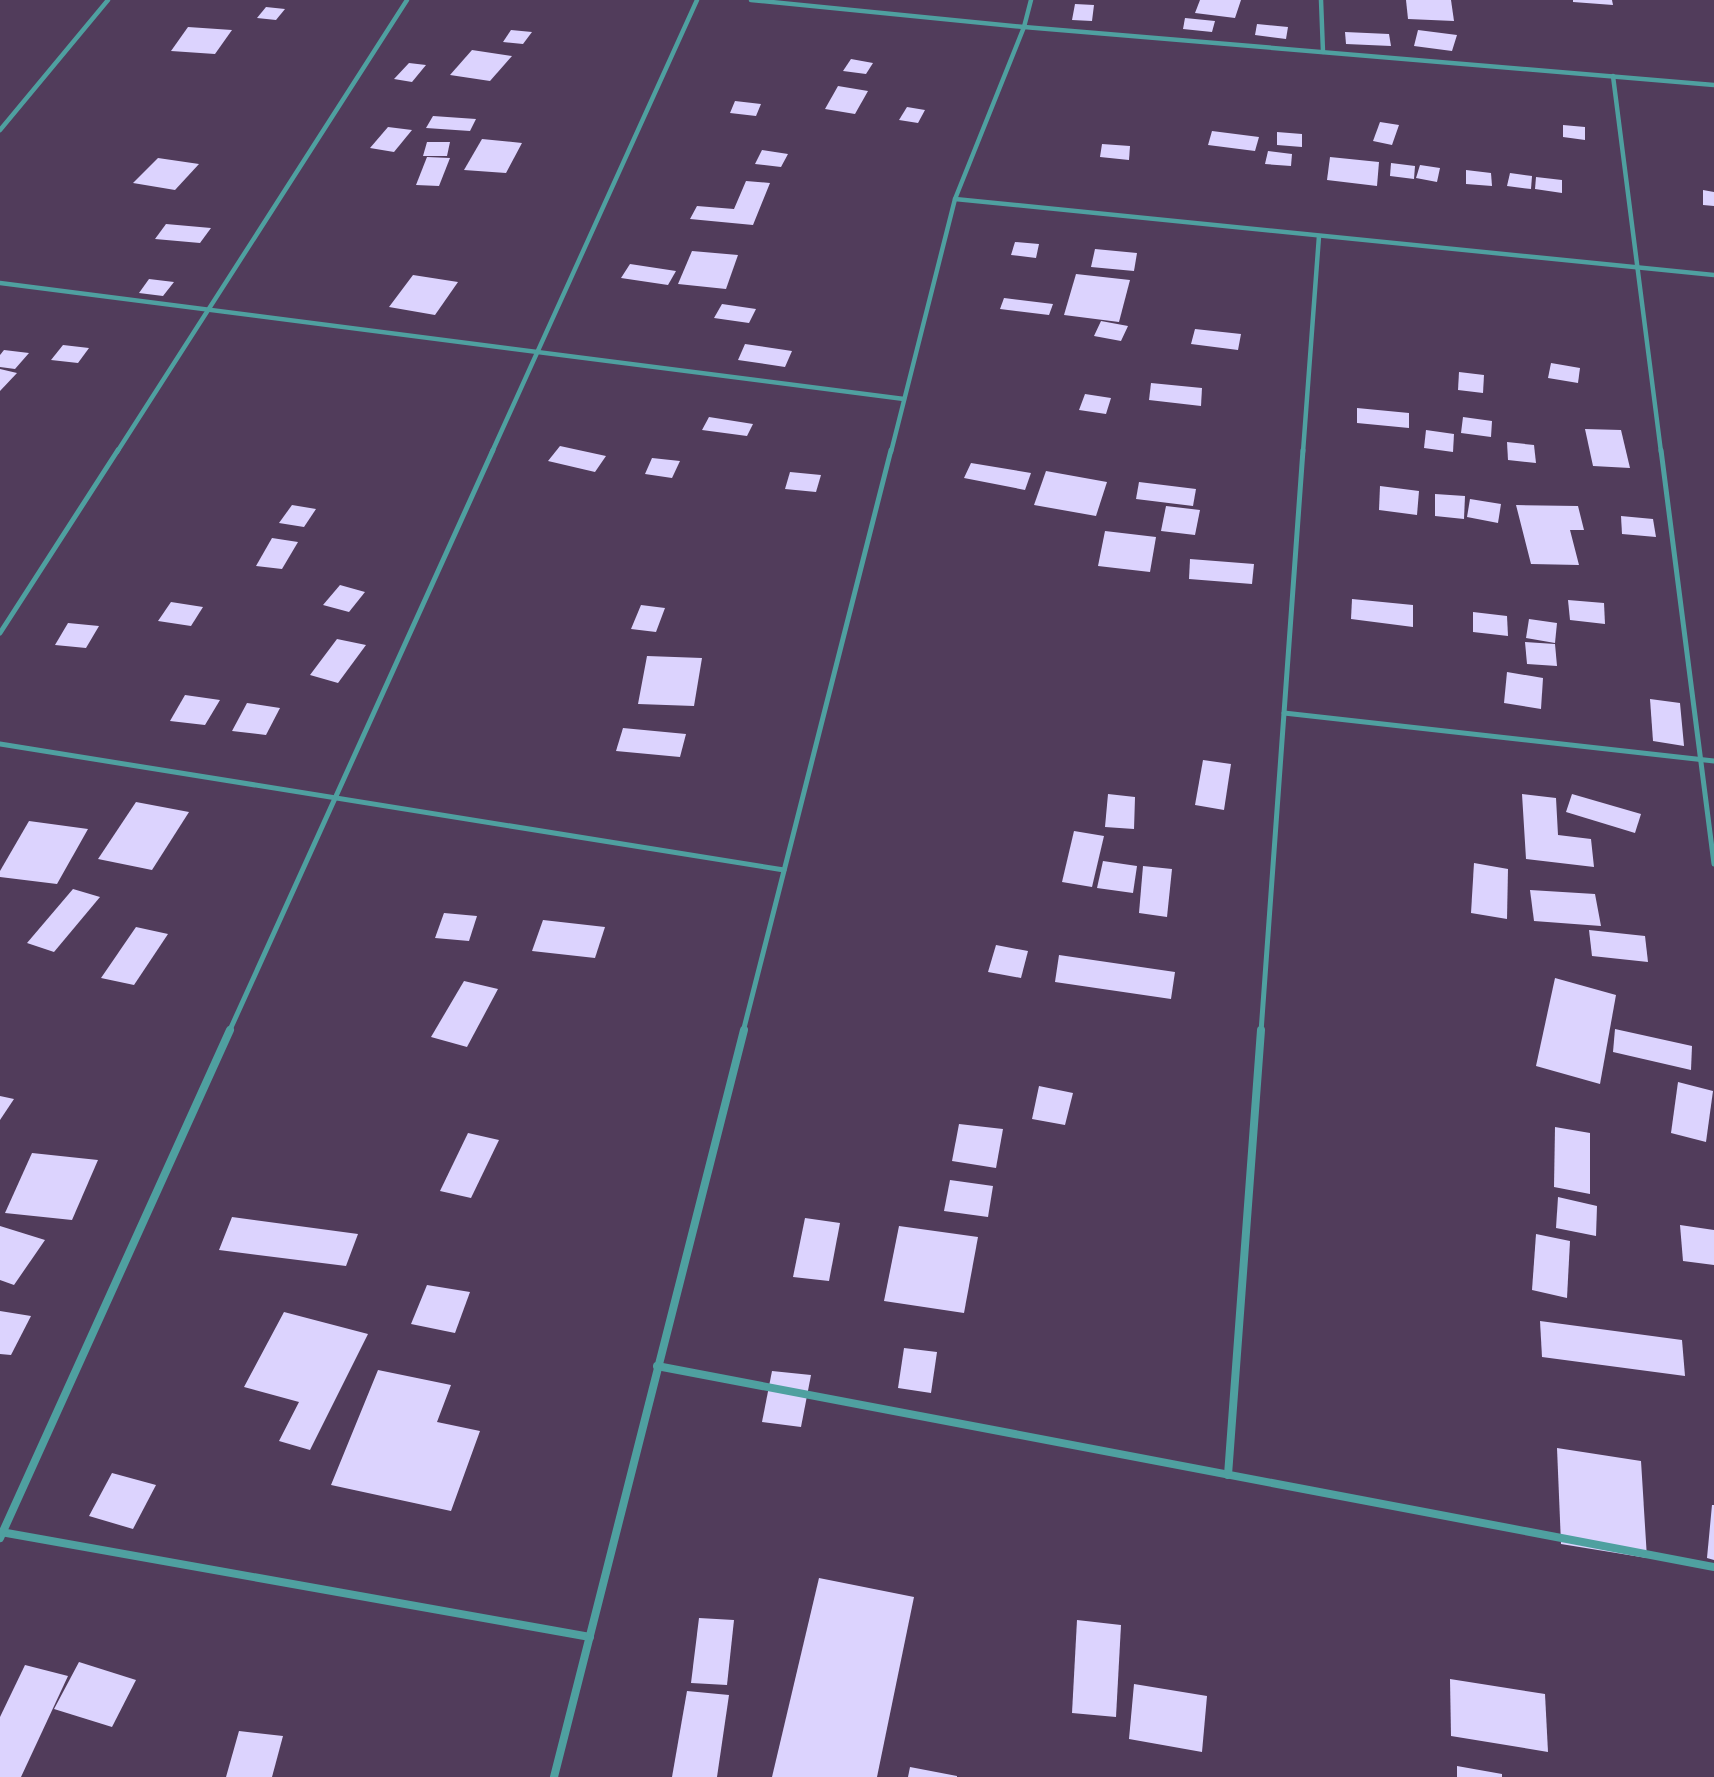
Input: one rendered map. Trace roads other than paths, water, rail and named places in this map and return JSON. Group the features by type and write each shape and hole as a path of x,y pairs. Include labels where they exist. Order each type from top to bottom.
{"street":[{"path":"0,130 108,0"},
{"path":"0,633 407,0"},
{"path":"590,1637 1,1534 697,0"},
{"path":"751,0 1024,27 1714,85"},
{"path":"554,1777 955,199 1024,27 1031,0"},
{"path":"1322,0 1323,52"},
{"path":"1613,76 1714,864"},
{"path":"955,199 1714,275"},
{"path":"1228,1475 1319,236"},
{"path":"0,284 904,399"},
{"path":"1284,713 1714,761"},
{"path":"0,744 784,870"},
{"path":"657,1366 1714,1567"}]}
